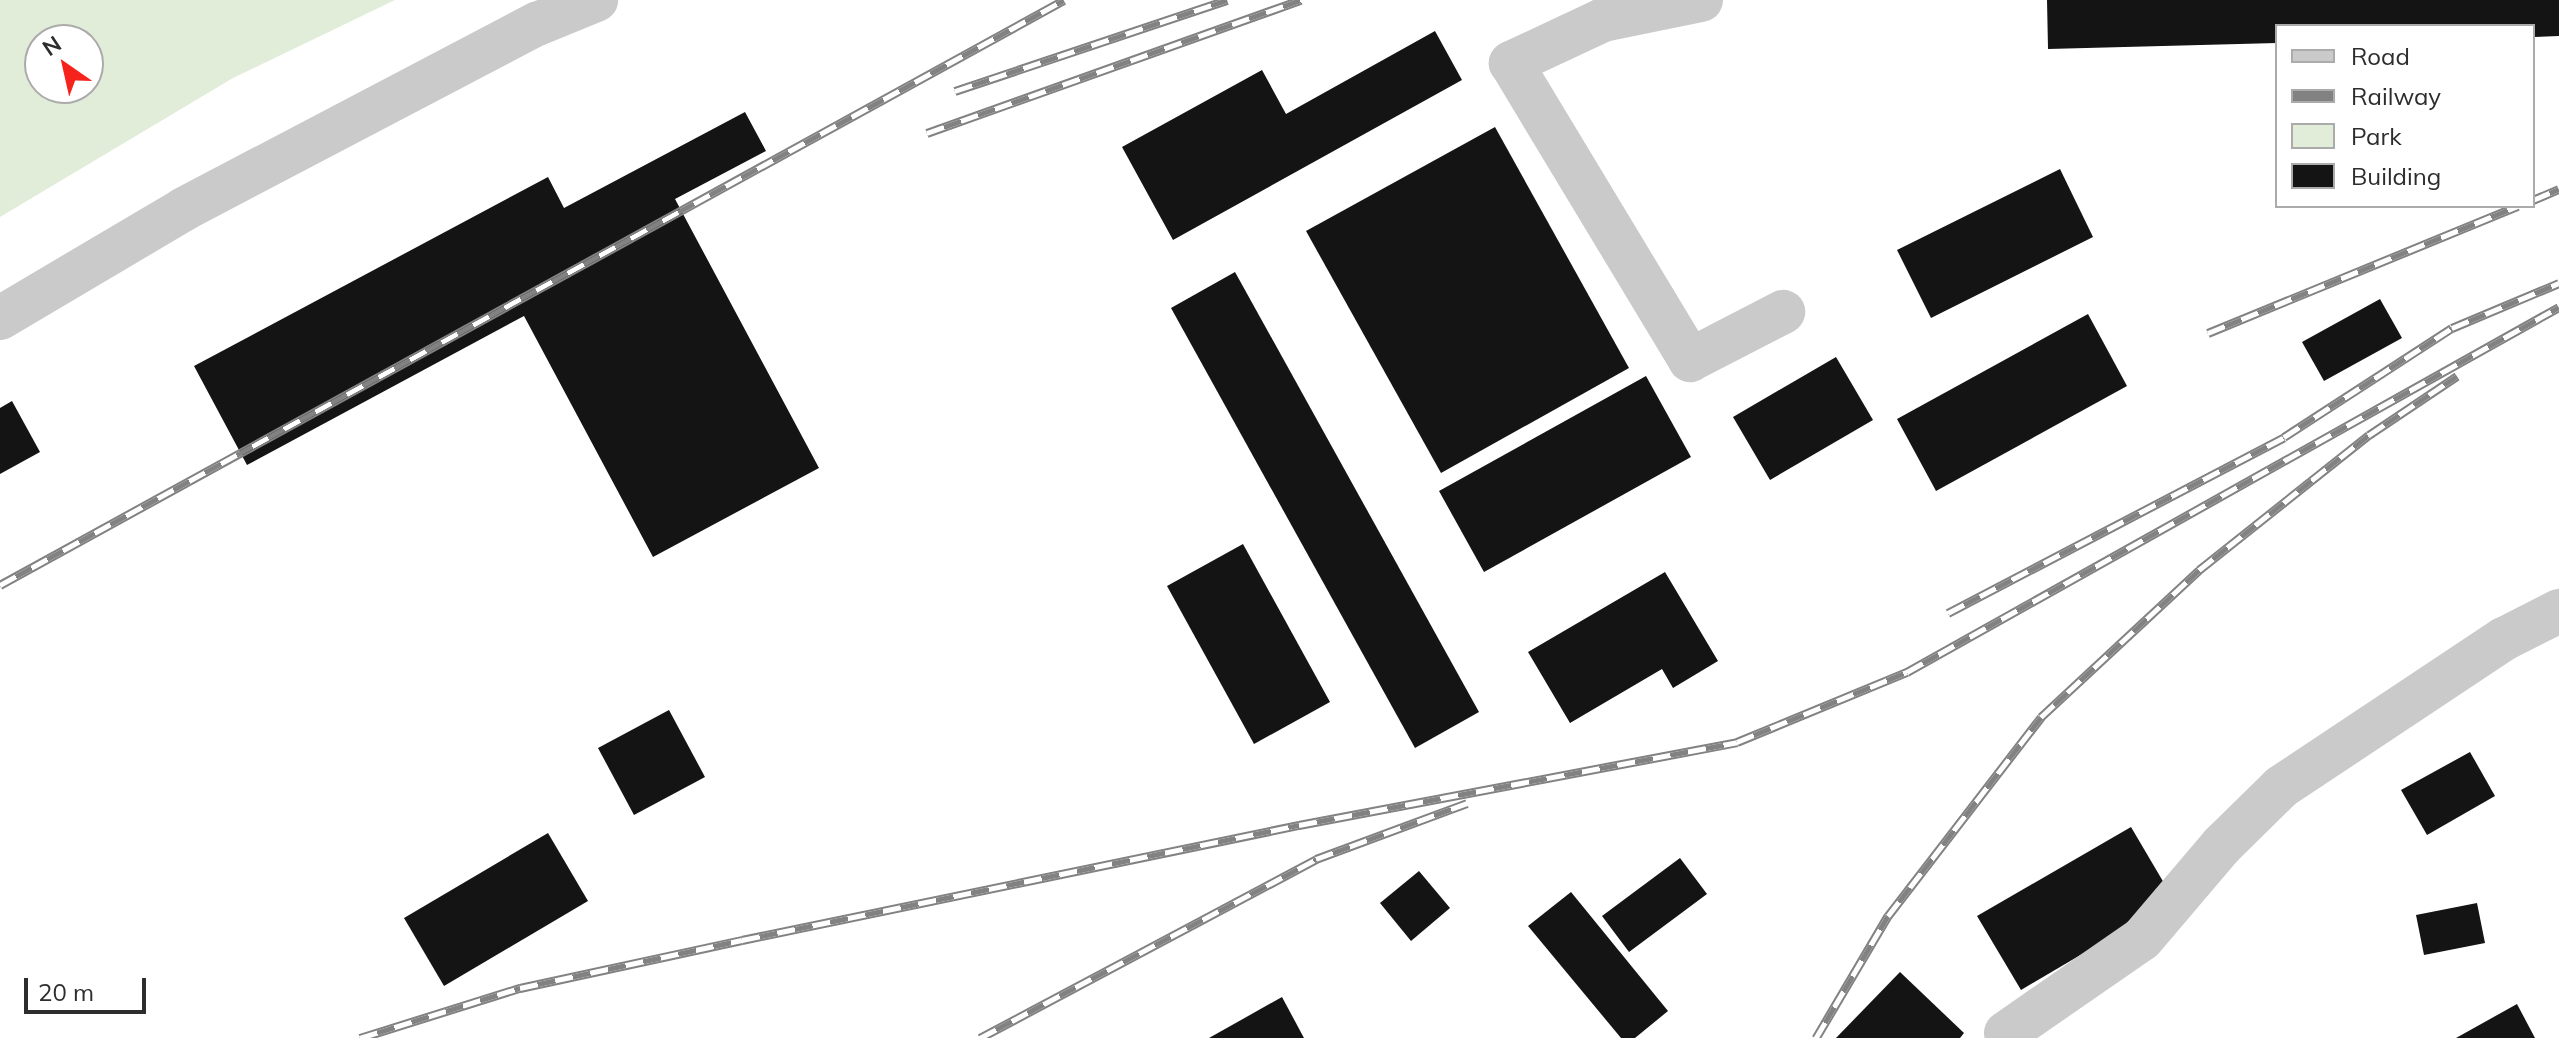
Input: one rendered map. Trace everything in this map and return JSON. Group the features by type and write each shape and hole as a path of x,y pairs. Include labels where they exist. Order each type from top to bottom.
{"street":[{"path":"0,318 184,209 537,24 596,0"},
{"path":"1701,0 1603,20 1511,63 1690,360 1783,312"},
{"path":"2006,1033 2142,939 2222,845 2281,787 2504,639 2559,611"}],"green space":[{"path":"0,0 395,0 233,78 0,217"}],"building":[{"path":"2047,0 2559,0 2559,36 2535,37 2535,24 2275,24 2275,43 2048,49"},
{"path":"1435,31 1462,80 1173,240 1122,147 1262,70 1286,114"},
{"path":"745,112 766,151 675,199 819,468 653,557 524,316 247,465 194,366 548,177 564,208"},
{"path":"1495,127 1629,368 1441,473 1306,231"},
{"path":"2060,169 2093,237 1931,318 1897,250"},
{"path":"1235,272 1479,712 1415,748 1171,308"},
{"path":"2380,299 2402,338 2324,381 2302,342"},
{"path":"2088,314 2127,386 1936,491 1897,419"},
{"path":"1836,357 1873,420 1770,480 1733,417"},
{"path":"1646,376 1691,457 1484,572 1439,491"},
{"path":"12,401 40,452 0,474 0,408"},
{"path":"1243,544 1330,702 1254,744 1167,586"},
{"path":"1665,572 1718,661 1673,688 1662,669 1570,723 1528,652"},
{"path":"669,710 705,777 634,815 598,748"},
{"path":"2470,752 2495,796 2427,835 2401,790"},
{"path":"2131,827 2174,900 2021,990 1977,916"},
{"path":"548,833 588,901 444,986 404,918"},
{"path":"1680,858 1707,894 1629,952 1602,916"},
{"path":"1419,871 1450,908 1411,941 1380,903"},
{"path":"1571,892 1668,1011 1635,1038 1621,1038 1528,926"},
{"path":"2477,903 2485,943 2424,955 2416,915"},
{"path":"1900,972 1964,1033 1960,1038 1836,1038"},
{"path":"1282,997 1304,1038 1209,1038"},
{"path":"2517,1004 2535,1038 2456,1038"}],"railway":[{"path":"0,585 1064,0"},
{"path":"955,91 1227,0"},
{"path":"927,133 1301,0"},
{"path":"2535,199 2559,189"},
{"path":"2208,333 2513,208"},
{"path":"1948,613 2284,437 2452,328 2559,283"},
{"path":"360,1038 520,988 742,940 1299,825 1737,742 1907,672 2559,307"},
{"path":"1816,1038 1888,916 2041,717 2199,570 2369,435 2457,376"},
{"path":"980,1038 1316,859 1467,803"}]}
